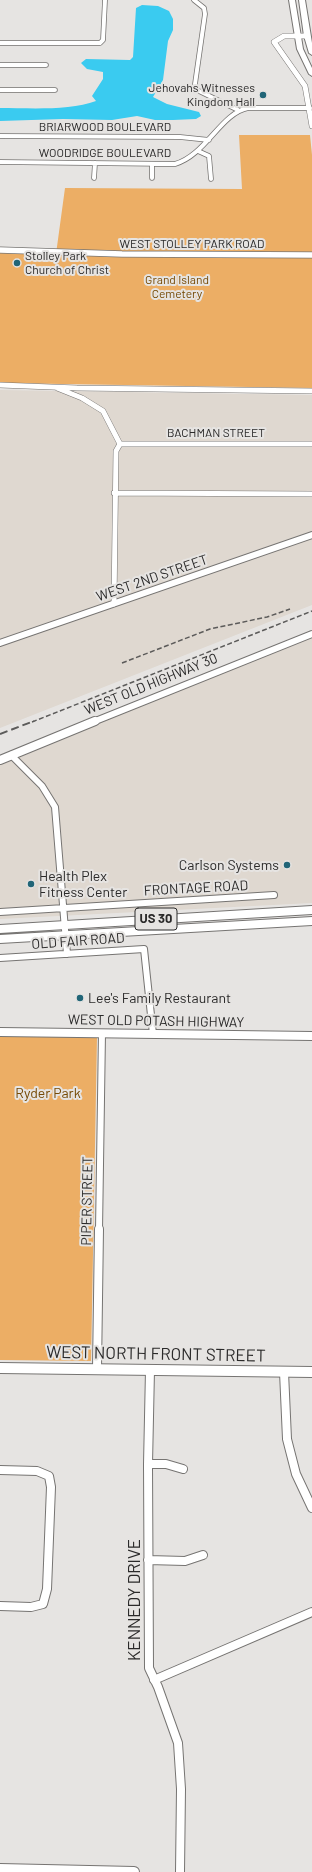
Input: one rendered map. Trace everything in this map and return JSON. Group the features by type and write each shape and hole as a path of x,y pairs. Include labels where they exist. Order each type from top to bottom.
{"highway":[{"path":"292,0 297,37 302,56 312,74"},
{"path":"302,0 307,36 312,53"},
{"name":"US 30","path":"0,929 312,910"},
{"name":"US 30","path":"0,939 312,921"}],"main road":[{"name":"WEST STOLLEY PARK ROAD","path":"0,250 122,254 312,255"}],"street":[{"path":"0,43 100,44 103,40 105,0"},
{"path":"194,0 204,8 205,14 195,84 197,90 238,110 248,108 310,108"},
{"path":"307,36 279,38 274,42 280,53 303,82 307,90 312,126"},
{"path":"0,65 46,65"},
{"path":"0,90 55,90"},
{"name":"WOODRIDGE BOULEVARD","path":"0,162 175,164 185,161 198,151 238,110"},
{"name":"BRIARWOOD BOULEVARD","path":"0,136 180,137 209,140"},
{"path":"198,151 209,156 211,179"},
{"path":"94,178 95,163"},
{"path":"152,164 152,178"},
{"path":"0,385 312,390"},
{"path":"53,386 82,398 103,411 120,444 116,451 114,493 114,604"},
{"name":"BACHMAN STREET","path":"120,444 312,444"},
{"path":"114,493 312,494"},
{"name":"WEST 2ND STREET","path":"0,643 312,535"},
{"name":"WEST OLD HIGHWAY 30","path":"0,760 312,634"},
{"path":"12,755 42,786 55,807 62,908 67,954"},
{"name":"FRONTAGE ROAD","path":"0,912 274,895"},
{"name":"OLD FAIR ROAD","path":"0,958 144,949 153,1034"},
{"name":"WEST OLD POTASH HIGHWAY","path":"0,1032 312,1036"},
{"name":"PIPER STREET","path":"97,1369 102,1033"},
{"name":"WEST NORTH FRONT STREET","path":"0,1368 312,1372"},
{"name":"KENNEDY DRIVE","path":"150,1370 148,1464 149,1668 178,1743 181,1789 180,1872"},
{"path":"284,1372 287,1439 296,1474 312,1508"},
{"path":"148,1464 166,1464 183,1470"},
{"path":"0,1470 37,1471 50,1476 52,1487 47,1589 43,1604 31,1607 0,1606"},
{"path":"148,1560 186,1561 203,1555"},
{"path":"154,1680 312,1612"},
{"path":"0,1869 24,1871 134,1872"}],"shaded area":[{"path":"0,390 312,395 312,605 0,728"},
{"path":"312,637 312,903 0,919 0,762"}],"green space":[{"name":"Grand Island Cemetery","path":"239,135 310,135 312,155 312,388 0,383 0,253 56,254 65,188 242,189"},
{"name":"Ryder Park","path":"0,1036 97,1037 91,1361 0,1360"}],"water":[{"path":"142,5 158,6 169,11 173,19 173,30 168,41 163,80 153,97 167,104 199,112 201,116 196,119 173,120 155,120 137,116 112,120 63,119 0,121 0,108 62,108 96,101 92,96 103,79 103,72 87,69 81,63 86,59 130,60 133,57 136,8"}],"railway":[{"path":"122,663 210,629 267,617 290,609"},
{"path":"32,722 312,611"},
{"path":"0,734 34,721"}],"place":[{"name":"Jehovahs Witnesses Kingdom Hall","path":"263,95"},
{"name":"Stolley Park Church of Christ","path":"17,263"},
{"name":"Carlson Systems","path":"287,865"},
{"name":"Health Plex Fitness Center","path":"31,884"},
{"name":"Lee's Family Restaurant","path":"80,998"}]}
